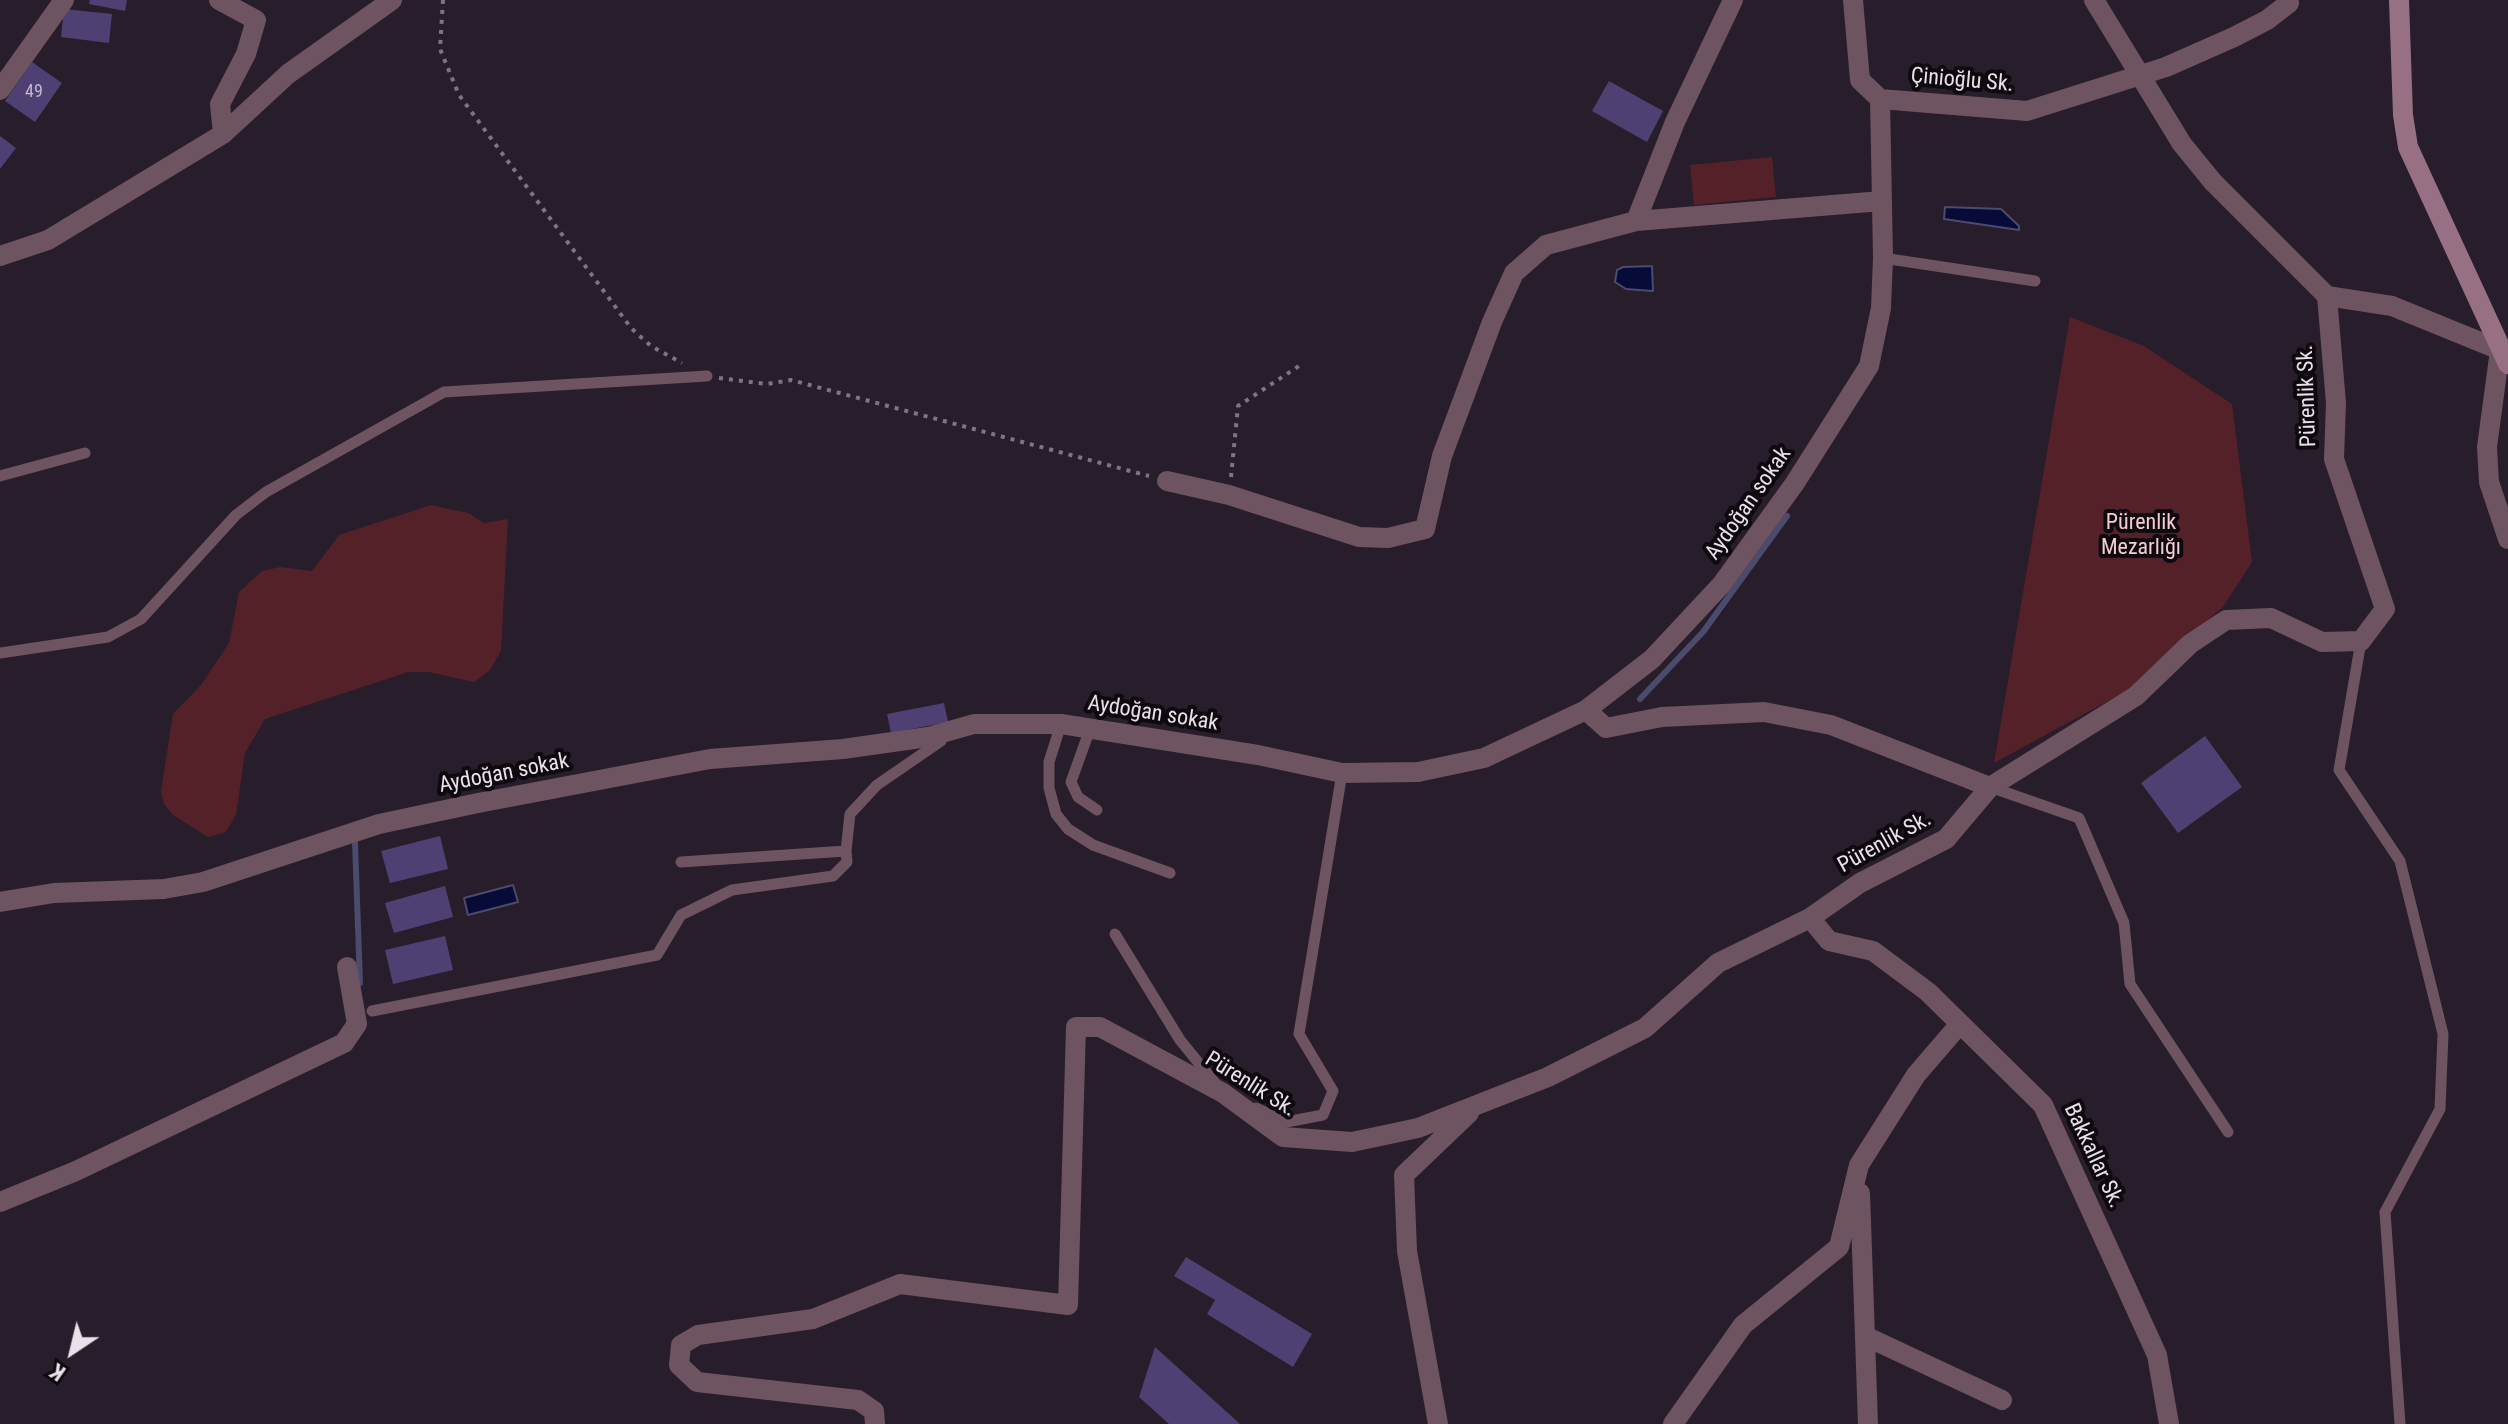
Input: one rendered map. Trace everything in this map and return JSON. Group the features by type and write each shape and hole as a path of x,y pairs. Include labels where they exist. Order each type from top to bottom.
{"street":[{"path":"0,90 64,0"},
{"path":"219,0 256,20 246,54 220,104 223,134"},
{"path":"0,256 48,240 223,134 288,74 392,0"},
{"path":"1636,221 1675,122 1733,0"},
{"name":"Çinioğlu Sk.","path":"1853,0 1860,80 1880,99 2027,111 2143,76 2234,37 2291,1"},
{"path":"2094,0 2182,144 2213,182 2327,296 2392,306 2504,357"},
{"path":"2399,0 2403,115 2408,147 2504,357 2487,447 2489,482 2508,539"},
{"name":"Aydoğan sokak","path":"0,902 54,893 164,889 190,884 379,824 478,803 710,759 843,749 928,737 974,724 1061,724 1258,755 1342,773 1418,772 1484,758 1586,710 1652,659 1722,584 1795,483 1869,366 1881,308 1880,99"},
{"path":"1167,481 1229,495 1359,537 1388,538 1425,529 1442,456 1514,273 1546,245 1636,221 1882,201"},
{"name":"Pürenlik Sk.","path":"875,1424 874,1411 858,1400 697,1382 679,1365 681,1345 698,1335 813,1319 900,1284 1068,1305 1076,1027 1100,1027 1223,1093 1283,1137 1352,1142 1418,1128 1548,1077 1645,1028 1718,963 1810,918 1860,883 1946,839 1990,787 2136,696 2190,644 2226,620 2271,618 2322,642 2361,641 2385,609 2334,459 2336,403 2327,296"},
{"path":"1586,710 1606,728 1662,717 1764,712 1831,725 1990,787"},
{"name":"Bakkallar Sk.","path":"1810,918 1829,941 1873,951 1928,992 2043,1105 2157,1355 2169,1424"},
{"path":"0,1202 76,1171 344,1043 357,1024 347,967"},
{"path":"1673,1424 1743,1325 1839,1247 1859,1165 1916,1075 1959,1025"},
{"path":"1438,1424 1407,1251 1404,1175 1478,1104"},
{"path":"1859,1165 1868,1424"},
{"path":"1865,1336 2002,1400"}],"lane":[{"path":"1883,258 2035,281"},
{"path":"0,653 108,637 141,619 236,515 256,499 444,392 707,376"},
{"path":"0,476 85,453"},
{"path":"2361,641 2339,770 2400,861 2443,1034 2440,1109 2385,1212 2400,1424"},
{"path":"372,1011 657,955 681,915 732,890 833,876 847,862 850,814 877,785 926,749 974,724"},
{"path":"1061,724 1049,762 1049,788 1056,814 1068,829 1093,845 1170,873"},
{"path":"1090,729 1071,782 1078,797 1097,810"},
{"path":"1115,934 1180,1040 1223,1093 1286,1122 1323,1115 1333,1091 1299,1034 1342,773"},
{"path":"1990,787 2079,818 2124,923 2130,984 2228,1132"},
{"path":"681,862 846,851"}],"path":[{"path":"443,0 440,49 459,95 631,328 651,346 707,376 767,384 791,380 1167,481"},
{"path":"1229,495 1238,406 1302,364"}],"green space":[{"path":"1772,157 1776,197 1694,205 1690,165"},
{"name":"Pürenlik Mezarlığı","path":"2070,317 2144,346 2232,404 2252,562 2223,607 2130,689 1994,763"},
{"path":"431,505 468,513 484,523 508,519 501,651 490,670 474,682 429,672 408,672 265,719 245,753 236,815 226,832 208,837 173,815 164,804 161,791 173,714 201,685 229,643 239,592 262,571 280,567 312,571 339,535"}],"shaded area":[{"path":"1945,207 2001,209 2019,226 2019,230 1944,219"},
{"path":"1652,266 1653,291 1626,289 1615,282 1617,270 1623,267"},
{"path":"513,885 518,902 468,915 464,898"}],"building":[{"path":"90,0 127,0 125,11 89,4"},
{"path":"64,9 112,14 109,43 61,37"},
{"path":"32,62 62,83 35,122 5,101"},
{"path":"1609,81 1663,111 1647,142 1592,111"},
{"path":"0,136 16,148 0,169"},
{"path":"944,703 948,722 891,733 887,714"},
{"path":"2205,736 2242,787 2178,833 2141,783"},
{"path":"440,836 448,869 390,883 381,851"},
{"path":"445,886 453,917 394,933 385,903"},
{"path":"445,936 453,970 393,984 385,950"},
{"path":"1186,1257 1312,1334 1293,1367 1207,1314 1215,1300 1174,1276"},
{"path":"1155,1347 1240,1424 1169,1424 1139,1397"}],"waterway":[{"path":"1640,699 1703,632 1787,516"},
{"path":"355,843 360,983"}]}
